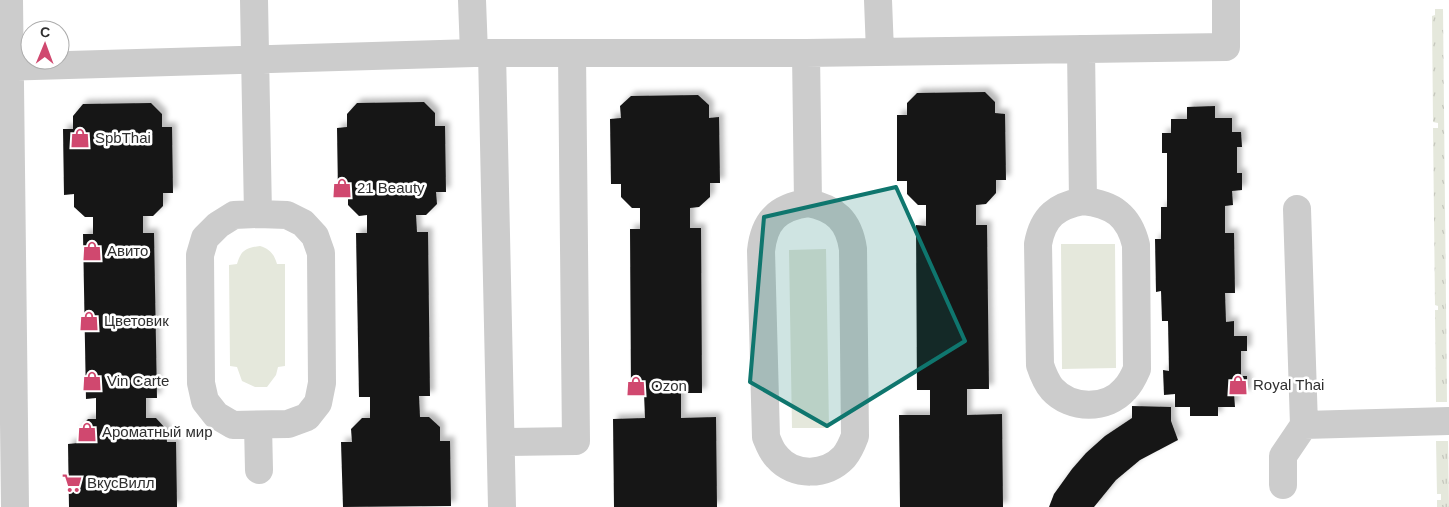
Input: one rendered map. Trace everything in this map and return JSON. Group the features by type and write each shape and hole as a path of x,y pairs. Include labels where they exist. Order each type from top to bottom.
{"street":[{"path":"9,0 5,67 5,110 15,507"},
{"path":"254,0 258,214"},
{"path":"472,0 483,53 501,442 502,507"},
{"path":"878,0 880,52"},
{"path":"5,67 483,53 806,53 1226,47 1226,0"},
{"path":"1081,49 1084,201"},
{"path":"501,442 576,441 572,53"},
{"path":"806,53 808,204"},
{"path":"1084,201 1108,206 1118,213 1127,222 1133,233 1136,245 1137,369 1132,380 1115,398 1104,403 1091,405 1077,404 1064,399 1053,390 1044,378 1040,365 1038,244 1041,230 1047,219 1057,210 1070,204 1084,201"},
{"path":"808,204 830,210 839,217 847,227 851,238 853,250 855,436 843,458 834,465 810,472 787,466 777,458 770,448 766,437 761,251 762,238 774,217 784,209 808,204"},
{"path":"1283,485 1283,456 1304,425 1297,209"},
{"path":"258,214 287,215 303,223 315,236 321,253 322,383 318,403 307,417 288,424 233,425 216,415 206,401 201,383 200,255 205,238 218,225 234,215 258,214"},
{"path":"1304,425 1449,420"},
{"path":"258,425 259,470"}],"highlighted area":[{"path":"896,187 965,341 827,426 750,382 764,217"}],"green space":[{"path":"1435,9 1443,9 1447,402 1436,402 1435,310 1438,310 1438,306 1435,305 1433,128 1438,128 1438,123 1433,122 1432,16 1435,15"},
{"path":"1061,244 1115,244 1116,368 1062,369"},
{"path":"260,246 271,252 277,264 285,264 285,366 278,367 276,375 267,387 255,387 242,381 237,367 230,366 229,265 237,264 245,250"},
{"path":"826,249 829,428 792,428 789,250"},
{"path":"1436,441 1448,441 1449,507 1437,507 1437,500 1441,500 1441,494 1437,494"}],"building":[{"path":"985,92 995,102 995,113 1005,114 1006,180 996,180 996,193 986,204 976,205 976,225 987,225 989,389 967,389 967,415 1002,414 1003,507 900,507 899,415 930,415 930,390 917,390 916,225 926,226 926,205 918,205 907,194 907,181 897,181 897,115 907,115 907,103 917,93"},
{"path":"698,95 709,105 709,118 719,117 720,183 710,183 710,197 699,207 690,208 690,228 701,228 702,393 681,393 681,418 716,417 717,507 614,507 613,419 645,418 644,393 631,393 630,229 640,229 640,208 632,208 621,197 621,184 611,184 610,119 621,118 620,106 631,96"},
{"path":"424,102 435,113 435,126 445,126 446,192 436,192 437,204 426,215 416,215 417,232 428,232 430,396 419,396 420,417 429,417 440,427 440,441 450,441 451,506 343,507 341,442 352,442 351,429 362,418 370,418 370,397 359,397 356,233 367,233 367,215 359,216 348,205 348,193 338,193 337,128 347,127 347,114 357,103"},
{"path":"151,103 162,114 162,127 172,127 173,193 163,193 163,206 153,216 143,216 143,233 154,233 157,398 146,398 146,418 156,418 166,429 167,442 176,442 177,507 69,507 68,444 78,443 78,430 88,419 96,419 96,398 86,399 83,234 93,234 93,217 85,217 74,207 74,194 64,195 63,129 73,129 73,116 83,104"},
{"path":"1215,106 1215,118 1232,118 1232,132 1241,132 1242,147 1237,147 1237,173 1242,173 1242,190 1232,191 1233,205 1225,206 1225,233 1234,233 1235,293 1225,293 1226,322 1234,321 1234,336 1247,336 1247,351 1241,351 1241,376 1247,376 1247,394 1234,394 1235,407 1218,407 1218,416 1190,416 1190,407 1175,407 1175,394 1164,395 1163,370 1169,371 1168,321 1162,321 1161,291 1156,292 1155,239 1161,239 1161,207 1167,207 1167,153 1162,153 1162,133 1171,133 1171,119 1187,119 1187,107"},
{"path":"1132,406 1171,407 1171,421 1178,440 1140,460 1116,480 1094,507 1049,507 1054,494 1086,453 1105,436 1132,418"}],"place":[{"name":"SpbThai","path":"80,138"},
{"name":"21 Beauty","path":"342,188"},
{"name":"Авито","path":"92,251"},
{"name":"Цветовик","path":"89,321"},
{"name":"Vin Carte","path":"92,381"},
{"name":"Royal Thai","path":"1238,385"},
{"name":"Ozon","path":"636,386"},
{"name":"Ароматный мир","path":"87,432"},
{"name":"ВкусВилл","path":"72,483"}]}
